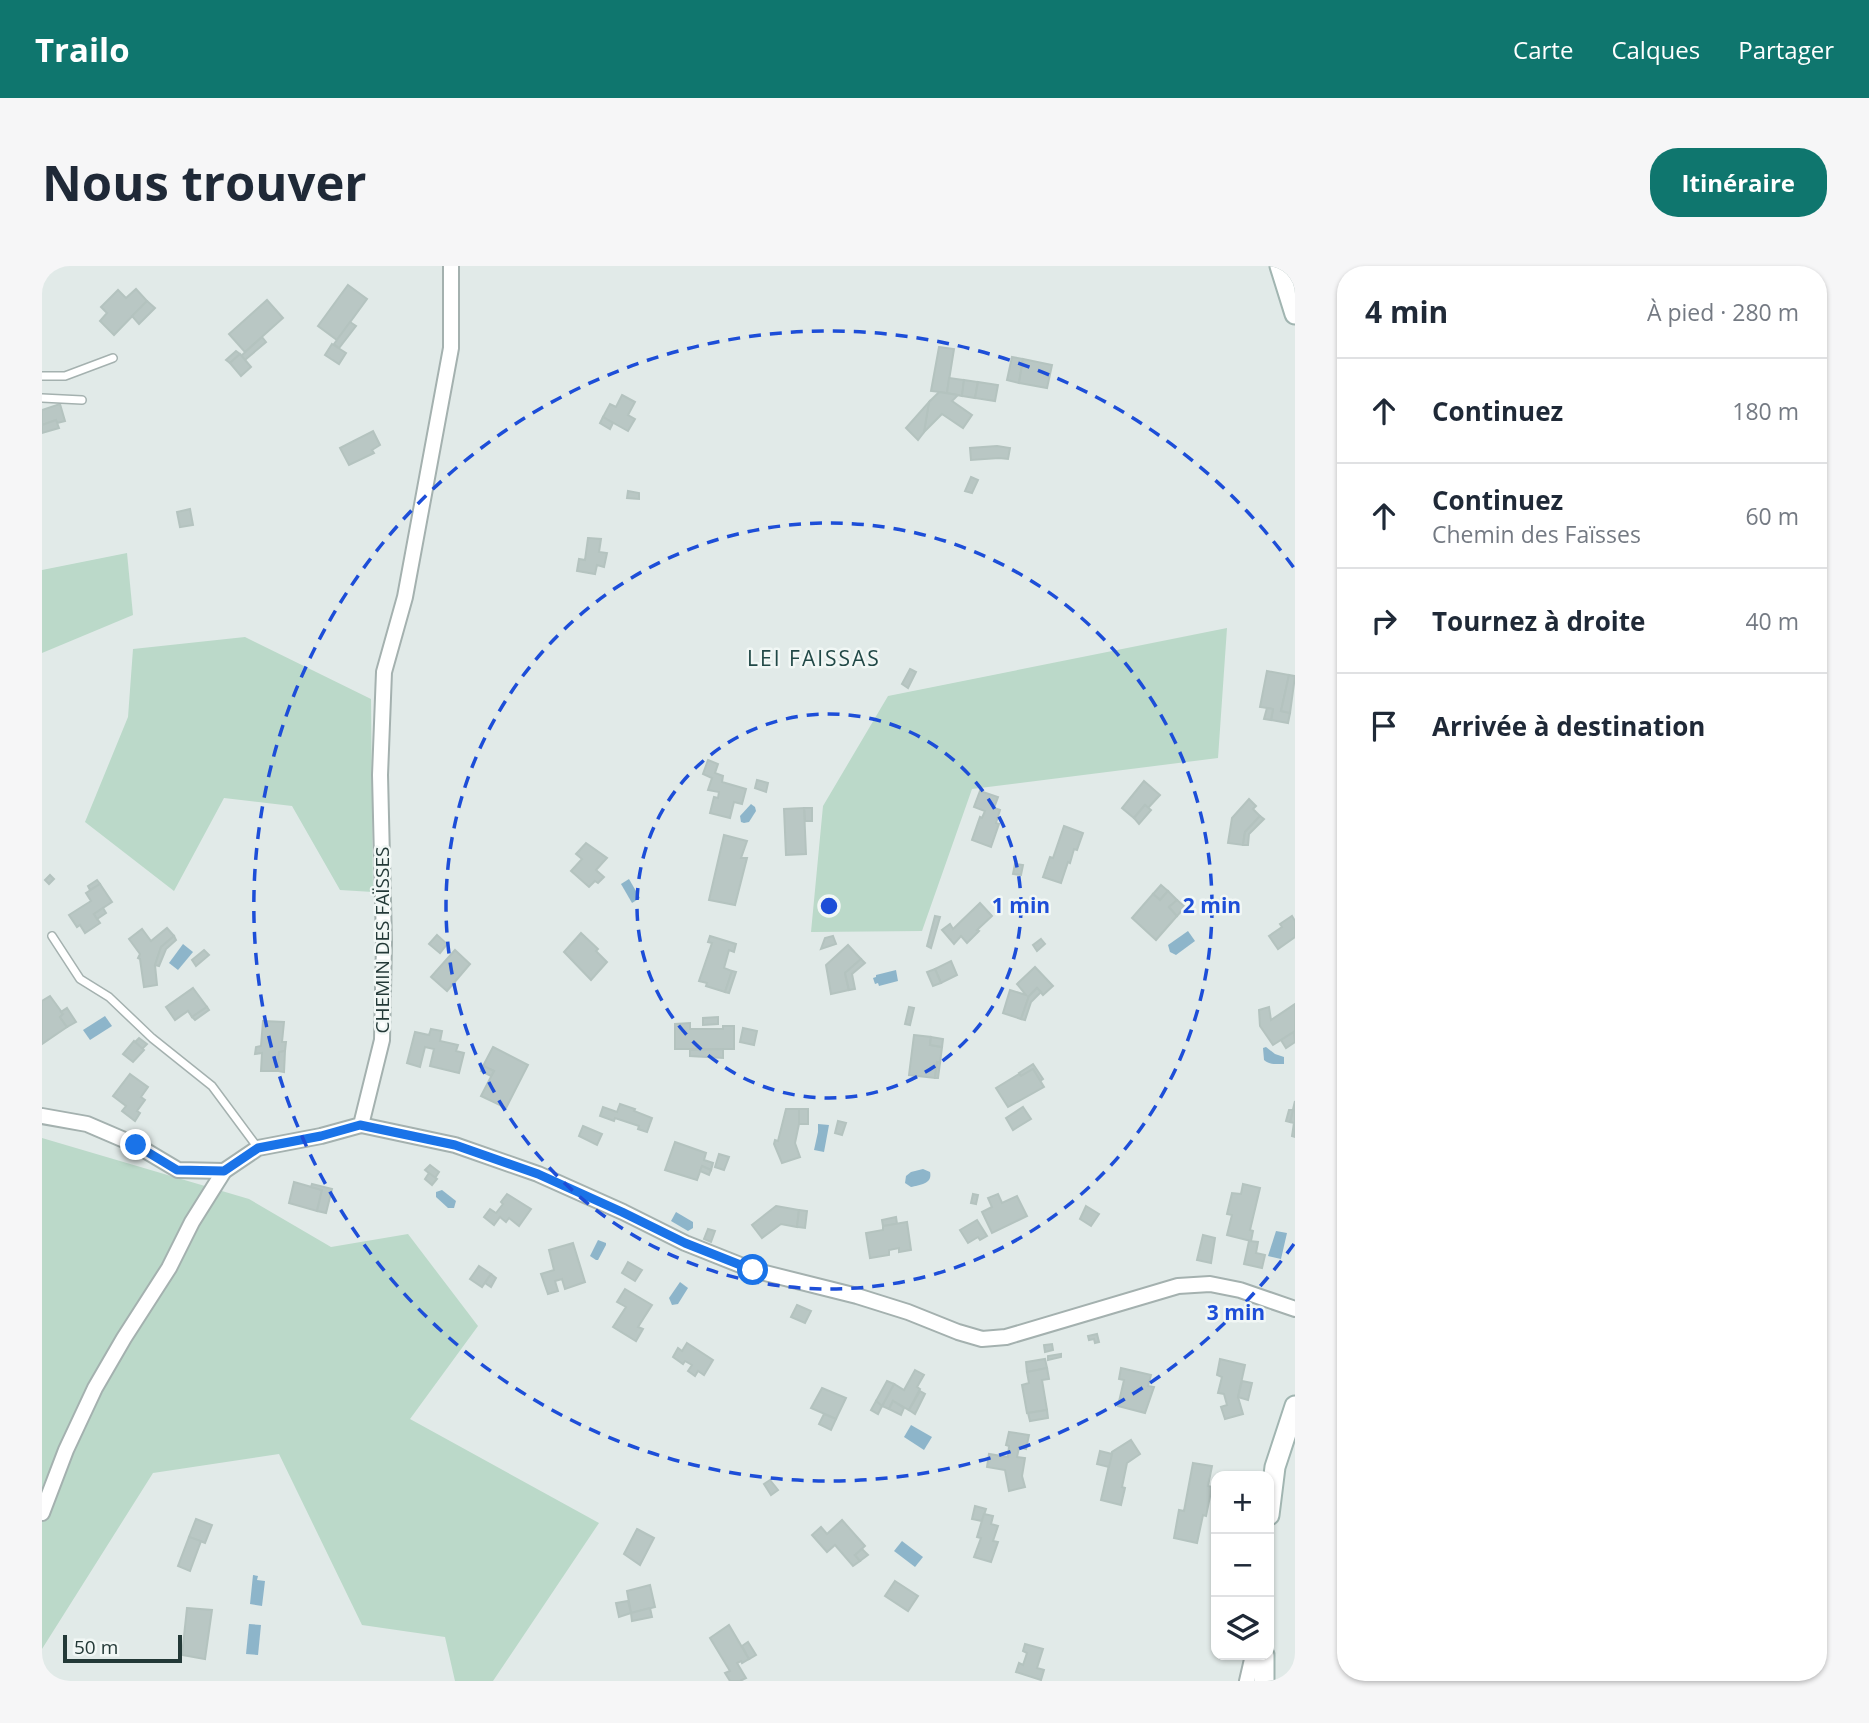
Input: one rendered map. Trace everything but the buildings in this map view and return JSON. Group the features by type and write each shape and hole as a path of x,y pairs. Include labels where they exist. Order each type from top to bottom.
{"street":[{"name":"CHEMIN DES FAÏSSES","path":"360,1125 382,1040 384,942 380,775 384,672 405,597 451,348 451,266"},
{"path":"1280,266 1295,314"},
{"path":"42,1116 87,1124 136,1145 177,1170 224,1171"},
{"path":"42,1513 66,1450 95,1388 169,1268 192,1222 224,1171 258,1148 321,1136 360,1125 455,1145 538,1174 685,1243 753,1270 870,1300 982,1339 1006,1337 1178,1286 1210,1284 1240,1290 1295,1309"},
{"path":"1274,1475 1295,1406"},
{"path":"1247,1681 1252,1660"},
{"path":"1264,1660 1264,1681"}],"lane":[{"path":"42,376 65,376 113,358"},
{"path":"42,398 82,400"},
{"path":"52,936 80,979 109,997 152,1038 212,1086 258,1148"}],"green space":[{"path":"127,553 133,615 42,653 42,570"},
{"path":"1227,628 1218,758 972,789 922,931 811,932 823,806 888,696"},
{"path":"245,637 371,699 373,892 340,890 292,806 224,798 174,891 85,822 128,717 133,649"},
{"path":"42,1138 249,1199 331,1247 408,1234 478,1326 410,1419 599,1523 493,1681 455,1681 445,1637 362,1625 279,1454 153,1473 42,1649"}],"water":[{"path":"751,804 756,811 749,822 741,822 740,816"},
{"path":"629,879 640,898 632,903 621,884"},
{"path":"1188,931 1195,941 1176,955 1170,952 1168,945"},
{"path":"183,944 193,952 178,970 169,963"},
{"path":"896,970 898,981 879,986 878,983 875,984 873,978 876,975"},
{"path":"105,1016 112,1026 90,1040 83,1030"},
{"path":"1266,1047 1284,1057 1284,1064 1264,1060 1263,1048"},
{"path":"818,1124 829,1125 824,1152 814,1150"},
{"path":"923,1169 930,1172 927,1181 911,1187 905,1183 906,1176 911,1172"},
{"path":"442,1190 456,1201 454,1208 448,1208 436,1197 436,1192"},
{"path":"676,1212 693,1222 693,1228 688,1231 671,1221"},
{"path":"1276,1231 1287,1233 1281,1259 1268,1256"},
{"path":"598,1240 606,1245 596,1260 590,1256"},
{"path":"680,1282 688,1288 678,1304 672,1305 669,1298"},
{"path":"911,1425 932,1437 924,1450 904,1437"},
{"path":"902,1541 923,1557 915,1567 894,1551"},
{"path":"253,1575 258,1576 257,1580 265,1581 262,1606 250,1604"},
{"path":"249,1624 261,1625 258,1655 246,1654"}],"district":[{"name":"LEI FAISSAS","path":"814,658"}],"route":[{"path":"136,1145 177,1170 224,1171 258,1148 321,1136 360,1125 455,1145 538,1174 685,1243 753,1270"}]}
